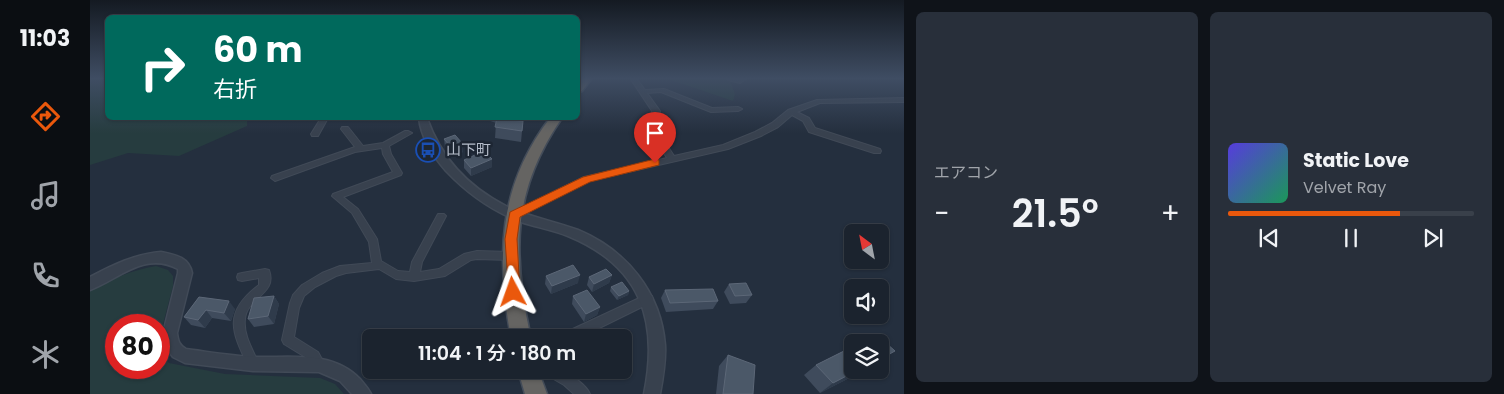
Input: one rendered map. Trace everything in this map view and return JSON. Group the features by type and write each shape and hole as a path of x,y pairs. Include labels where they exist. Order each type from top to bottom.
{"highway":[{"path":"519,329 511,256 511,232 530,158 555,120"},
{"path":"531,379 536,394"}],"street":[{"path":"645,96 656,111 657,136 672,159"},
{"path":"678,96 711,110 738,109"},
{"path":"514,215 587,179 734,144 775,125 791,112 826,100 904,100"},
{"path":"791,112 806,120 812,130 877,151"},
{"path":"315,134 323,120"},
{"path":"424,120 431,143 447,164 475,191 514,215 580,236 623,265 648,299 656,327 659,346 652,394"},
{"path":"345,129 361,149"},
{"path":"275,178 311,164 361,149 385,145 408,133"},
{"path":"377,264 374,242 355,211 336,196 398,172 387,154 385,145"},
{"path":"414,278 417,262 440,216"},
{"path":"377,264 396,275 414,278 441,273 468,257 477,255 511,256"},
{"path":"90,284 141,260 155,257 173,259 184,266 185,273 170,333 170,343 176,352 185,356 253,364 319,365 333,369 346,376 363,394"},
{"path":"319,365 314,356 288,340 292,315 298,296 323,276 347,269 365,270 377,266 377,264"},
{"path":"242,276 265,273 264,287 249,297 242,306 240,321 239,330 253,364"},
{"path":"585,329 648,299"},
{"path":"565,379 584,394"}],"green space":[{"path":"90,96 105,96 105,120 247,120 247,126 179,156 128,153 90,165"},
{"path":"719,96 734,96 733,101"},
{"path":"156,266 168,270 173,276 173,286 166,314 105,314 105,379 170,379 170,363 225,374 320,378 335,384 344,394 90,394 90,291 139,270"}],"building":[{"path":"497,120 523,121 522,131 495,127"},
{"path":"455,135 462,143 451,147 444,139"},
{"path":"484,151 492,159 471,168 464,160"},
{"path":"573,265 580,275 552,286 546,276"},
{"path":"606,269 612,275 594,284 589,277"},
{"path":"622,282 629,291 619,296 611,287"},
{"path":"746,283 752,295 735,296 729,284"},
{"path":"713,289 718,301 670,303 665,290"},
{"path":"587,290 600,307 586,314 573,296"},
{"path":"274,296 268,316 248,319 254,298"},
{"path":"199,297 229,301 224,313 206,310 198,320 184,317"},
{"path":"889,346 895,351 889,354"},
{"path":"844,351 844,377 833,383 816,365"},
{"path":"728,355 755,365 753,394 723,394"}],"place":[{"name":"山下町","path":"428,150"}],"route":[{"path":"513,292 511,232 514,215 587,179 655,163"}]}
